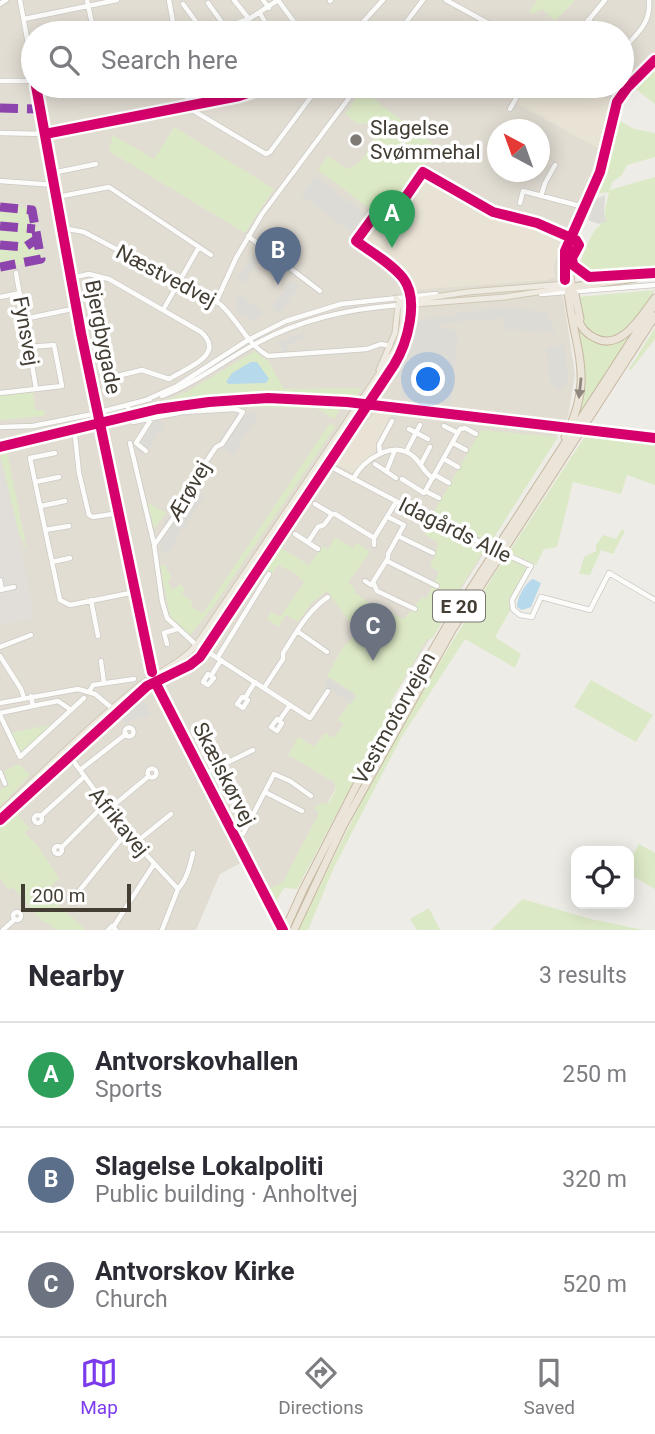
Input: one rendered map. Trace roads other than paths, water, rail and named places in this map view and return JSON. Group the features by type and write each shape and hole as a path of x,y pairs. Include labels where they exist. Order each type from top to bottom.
{"highway":[{"path":"570,288 635,278"},
{"path":"570,288 579,323 586,333 600,340 616,339 633,326 655,298"},
{"path":"545,475 573,420 580,396 581,356 570,288"},
{"name":"Vestmotorvejen","path":"284,930 373,752 448,624 655,304"},
{"name":"Vestmotorvejen","path":"294,930 349,815 452,630 655,316"}],"main road":[{"path":"634,82 655,60"},
{"path":"570,288 564,257 606,155 620,98"},
{"path":"400,302 468,292 570,288"},
{"path":"400,302 505,297 570,288"},
{"path":"372,383 391,346 397,328 400,302"},
{"path":"0,812 113,709 153,677 179,662 197,644 397,347 402,328 400,302"}],"street":[{"path":"0,4 6,0"},
{"path":"20,0 23,19 88,3 117,0"},
{"path":"169,0 173,21"},
{"path":"234,0 249,19"},
{"path":"263,0 269,8"},
{"path":"244,21 278,0 294,21"},
{"path":"364,21 383,0"},
{"path":"407,21 423,0"},
{"path":"446,0 484,21"},
{"path":"588,20 604,0"},
{"path":"634,37 647,22 649,0"},
{"path":"88,3 92,21"},
{"path":"208,3 222,21"},
{"path":"183,4 196,21"},
{"path":"260,13 264,21"},
{"path":"0,81 21,81"},
{"name":"Bjergbygade","path":"38,98 77,308 153,677"},
{"path":"188,98 194,111 264,153 267,153 310,98"},
{"path":"0,134 45,134 229,98"},
{"path":"216,302 248,236 276,194 349,98"},
{"path":"510,109 516,98"},
{"path":"52,173 96,164"},
{"path":"541,196 555,165"},
{"path":"0,181 55,185"},
{"path":"57,197 109,187 211,255"},
{"path":"520,203 523,191 584,207"},
{"name":"Næstvedvej","path":"63,228 84,232 216,302 230,314 248,340 271,357 368,349 381,344 391,346"},
{"path":"248,236 320,291"},
{"path":"163,310 199,247"},
{"name":"Fynsvej","path":"16,273 36,388"},
{"path":"72,278 89,274 106,278 205,335 211,345 208,354 169,379 142,370 104,379"},
{"path":"635,278 655,277"},
{"path":"570,288 655,285"},
{"path":"0,297 20,293"},
{"path":"148,399 198,373 275,325 341,304 400,302"},
{"path":"0,427 33,426 163,396 282,331 337,313 400,302"},
{"path":"24,319 77,308"},
{"path":"0,393 62,386 54,345 29,347"},
{"path":"127,405 132,421 152,418"},
{"name":"Ærøvej","path":"152,418 183,412 243,412 197,475 196,486 154,544"},
{"path":"146,450 136,443 152,418"},
{"path":"380,454 379,445 391,421"},
{"path":"406,452 421,425"},
{"path":"444,426 458,433"},
{"path":"425,491 458,433 463,428 476,434"},
{"path":"409,429 428,439"},
{"path":"75,436 88,513 93,517 119,513"},
{"name":"Ærøvej","path":"130,443 154,544 165,614 177,629 197,644 290,705"},
{"path":"453,443 466,450"},
{"path":"420,465 430,447"},
{"path":"387,470 395,450"},
{"path":"353,479 362,467 380,454 395,450 406,452 434,476 449,483"},
{"path":"55,453 30,458 62,602 70,605 135,592"},
{"path":"443,459 458,467"},
{"name":"Idagårds Alle","path":"320,461 396,502 531,566 512,600 513,609 520,615 532,617 541,597 590,610 609,573 655,600"},
{"path":"375,464 396,478"},
{"path":"36,482 59,477"},
{"path":"402,479 424,493 425,491 439,498"},
{"path":"41,506 65,501"},
{"path":"374,545 374,538 396,502"},
{"path":"315,504 374,538"},
{"path":"308,542 318,527 324,525 332,514"},
{"path":"388,516 404,525 387,561 373,582 377,591 415,609"},
{"path":"45,530 69,526"},
{"path":"295,534 318,549"},
{"path":"398,536 433,552"},
{"path":"52,562 70,558"},
{"path":"387,561 437,586"},
{"path":"211,676 269,574"},
{"path":"0,580 1,590 14,587"},
{"path":"365,581 374,584"},
{"path":"264,688 283,659 282,653 315,605 328,597"},
{"path":"92,600 98,636"},
{"path":"166,644 164,633 177,629"},
{"path":"297,631 327,652"},
{"path":"0,647 31,635"},
{"path":"0,656 24,698"},
{"path":"101,661 104,683"},
{"name":"Skælskørvej","path":"153,677 284,930"},
{"path":"89,692 93,685 134,679"},
{"path":"245,698 256,682"},
{"path":"0,703 69,689 89,692 113,709"},
{"path":"279,721 290,705 310,718 327,691"},
{"path":"31,696 33,706"},
{"path":"71,710 64,702 58,701 0,714 20,757 71,710 84,698"},
{"path":"79,771 126,734"},
{"path":"202,775 253,750"},
{"name":"Afrikavej","path":"66,751 126,833 178,889"},
{"path":"0,772 5,784"},
{"path":"236,839 243,834 274,774 311,796"},
{"path":"61,848 106,808 149,776"},
{"path":"41,816 84,777"},
{"path":"265,792 302,811"},
{"path":"135,843 172,814"},
{"path":"75,896 126,833"},
{"path":"162,930 178,889 183,884 193,853"},
{"path":"108,930 110,926 115,928 154,864"},
{"path":"3,930 15,919"}],"water":[{"path":"251,362 257,362 269,379 266,383 226,382 232,373"},
{"path":"533,579 541,583 531,607 522,610 517,607 518,599 524,587"}],"place":[{"name":"Slagelse Svømmehal","path":"356,140"},
{"name":"Antvorskovhallen","path":"392,248"},
{"name":"Slagelse Lokalpoliti","path":"278,285"},
{"name":"Antvorskov Kirke","path":"373,661"}]}
